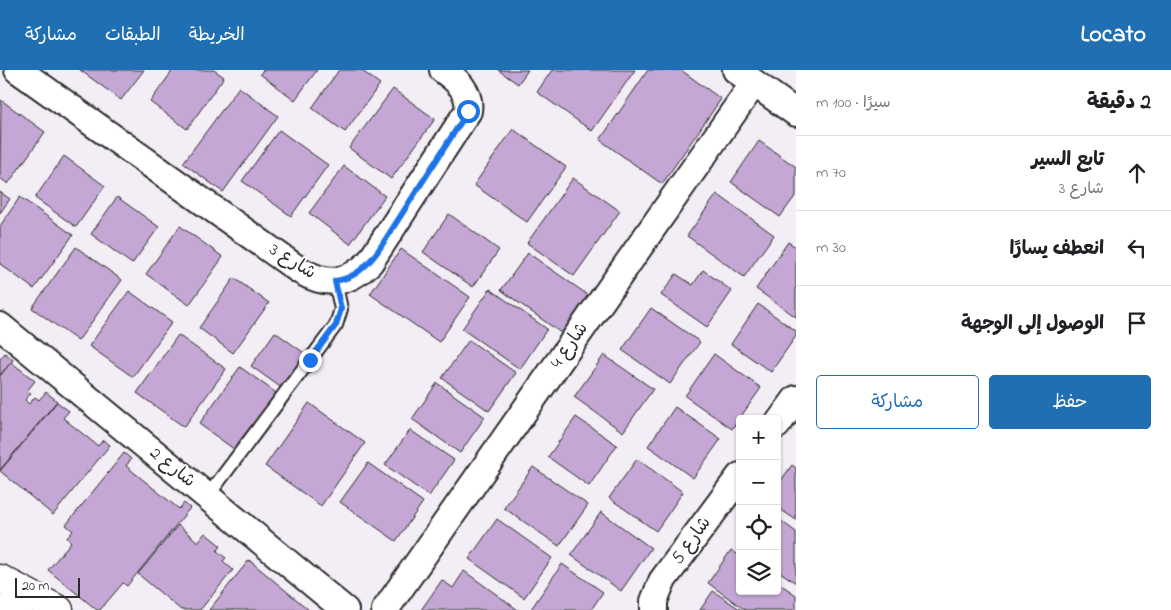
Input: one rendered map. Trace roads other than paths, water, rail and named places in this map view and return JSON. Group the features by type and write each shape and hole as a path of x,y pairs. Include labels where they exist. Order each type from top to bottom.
{"main road":[{"path":"0,579 59,610"},
{"path":"2,610 10,608 19,610"}],"street":[{"name":"شارع 3","path":"27,73 299,270 313,278 335,281 349,278 362,270 378,251 468,111 468,100 463,88 443,70"},
{"path":"745,76 796,113"},
{"name":"شارع 4","path":"385,610 745,76"},
{"name":"شارع 2","path":"0,326 345,610"},
{"name":"شارع 5","path":"654,610 654,601 662,581 736,481"}],"lane":[{"path":"207,497 336,325 341,309 335,281"}]}
